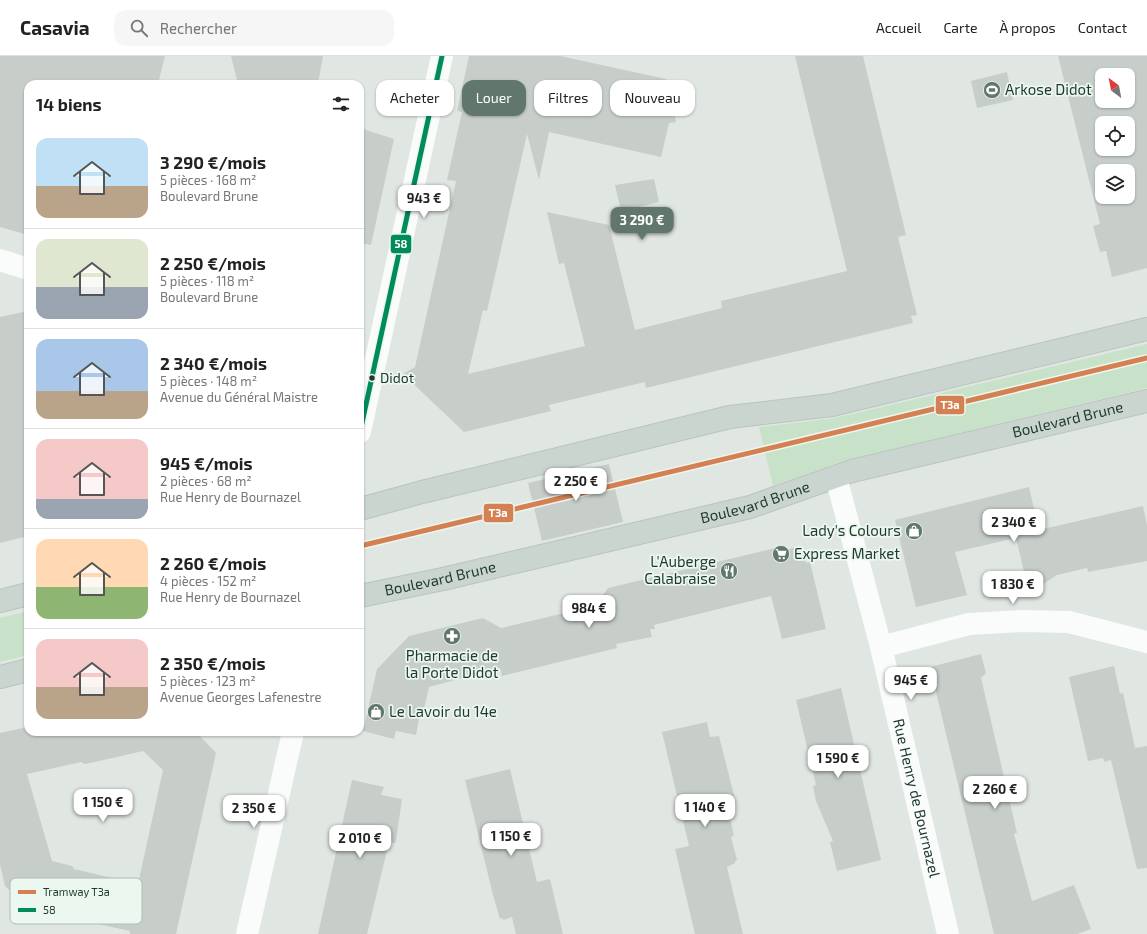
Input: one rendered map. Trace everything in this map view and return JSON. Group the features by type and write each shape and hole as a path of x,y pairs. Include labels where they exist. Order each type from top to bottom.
{"main road":[{"path":"364,507 730,417 832,405 1147,329"},
{"name":"Boulevard Brune","path":"364,595 443,579 750,507 860,469 1147,401"},
{"path":"0,601 24,595"},
{"path":"0,677 24,671"}],"street":[{"path":"364,393 366,374 442,56"},
{"path":"0,260 24,268"},
{"name":"Rue Henry de Bournazel","path":"836,477 881,647 948,934"},
{"path":"881,647 969,624 1022,621 1068,622 1147,642"},
{"path":"248,934 292,736"}],"green space":[{"path":"1147,344 1147,388 844,461 773,486 759,427 828,419 853,414"},
{"path":"24,612 24,656 0,662 0,618"}],"building":[{"path":"0,56 165,56 159,80 24,80 24,234 0,227"},
{"path":"231,56 323,56 319,80 237,80"},
{"path":"469,56 560,56 666,79 610,80 610,116 675,116 676,122 669,123 661,157 549,132 539,180 527,134 487,311 483,310 468,374 585,346 564,263 559,264 547,212 609,225 635,330 722,308 721,301 847,271 795,56 863,56 906,235 898,237 917,315 911,316 913,323 646,388 645,382 549,405 551,411 464,432 403,374 415,367 456,181 447,180 462,112 462,116 526,116 526,80 464,80"},
{"path":"1058,56 1147,56 1147,268 1112,277 1106,251 1100,252 1093,226 1100,224 1095,204"},
{"name":"Arkose Didot","path":"1007,72 1013,100 977,108 971,81"},
{"path":"462,88 462,112 457,111"},
{"path":"364,129 394,139 371,245 364,244"},
{"path":"654,179 659,202 621,211 615,185"},
{"path":"24,312 24,537 0,543 0,317"},
{"path":"609,464 623,522 542,541 528,483"},
{"path":"1029,487 1039,530 1143,506 1147,525 1147,561 1088,572 1087,568 1057,575 1040,586 1027,584 1016,538 955,552 967,595 916,607 895,520"},
{"path":"784,546 785,550 802,546 806,563 810,562 826,629 782,639 771,596 654,625 655,629 650,629 652,637 616,644 617,648 502,676 500,668 429,687 424,709 421,708 416,735 396,731 394,739 364,731 377,669 409,636 483,618 501,628 548,617 596,605 608,588"},
{"path":"981,654 986,673 981,678 1017,833 1014,834 1032,901 1074,885 1091,929 1077,934 994,934 930,667"},
{"path":"1114,666 1120,694 1123,693 1135,748 1147,746 1147,868 1137,869 1111,760 1104,762 1103,758 1088,761 1069,677"},
{"path":"841,688 881,860 837,871 830,842 833,841 816,801 813,786 816,785 796,700"},
{"path":"707,722 710,737 719,736 736,803 727,804 734,836 731,837 737,860 735,863 727,867 743,934 695,934 675,849 689,846 662,732"},
{"path":"24,728 24,736 200,736 216,753 176,934 130,934 130,931 98,924 142,924 142,878 139,878 163,770 143,751 85,764 81,762 27,774 52,861 72,866 74,869 112,878 10,878 10,891 5,886 0,864 0,733"},
{"path":"510,769 537,882 550,879 563,934 516,934 512,917 503,920 503,918 500,919 465,780"},
{"path":"352,780 384,787 381,795 402,799 396,841 395,843 389,842 367,934 318,934"}],"tram line":[{"name":"T3a","path":"364,545 1147,358"}],"transit line":[{"name":"58","path":"364,414 442,56"}],"place":[{"name":"Arkose Didot","path":"992,90"},
{"name":"Didot","path":"372,378"},
{"name":"Lady's Colours","path":"914,531"},
{"name":"Express Market","path":"781,554"},
{"name":"L'Auberge Calabraise","path":"729,571"},
{"name":"Pharmacie de la Porte Didot","path":"452,636"},
{"name":"Le Lavoir du 14e","path":"376,712"}]}
